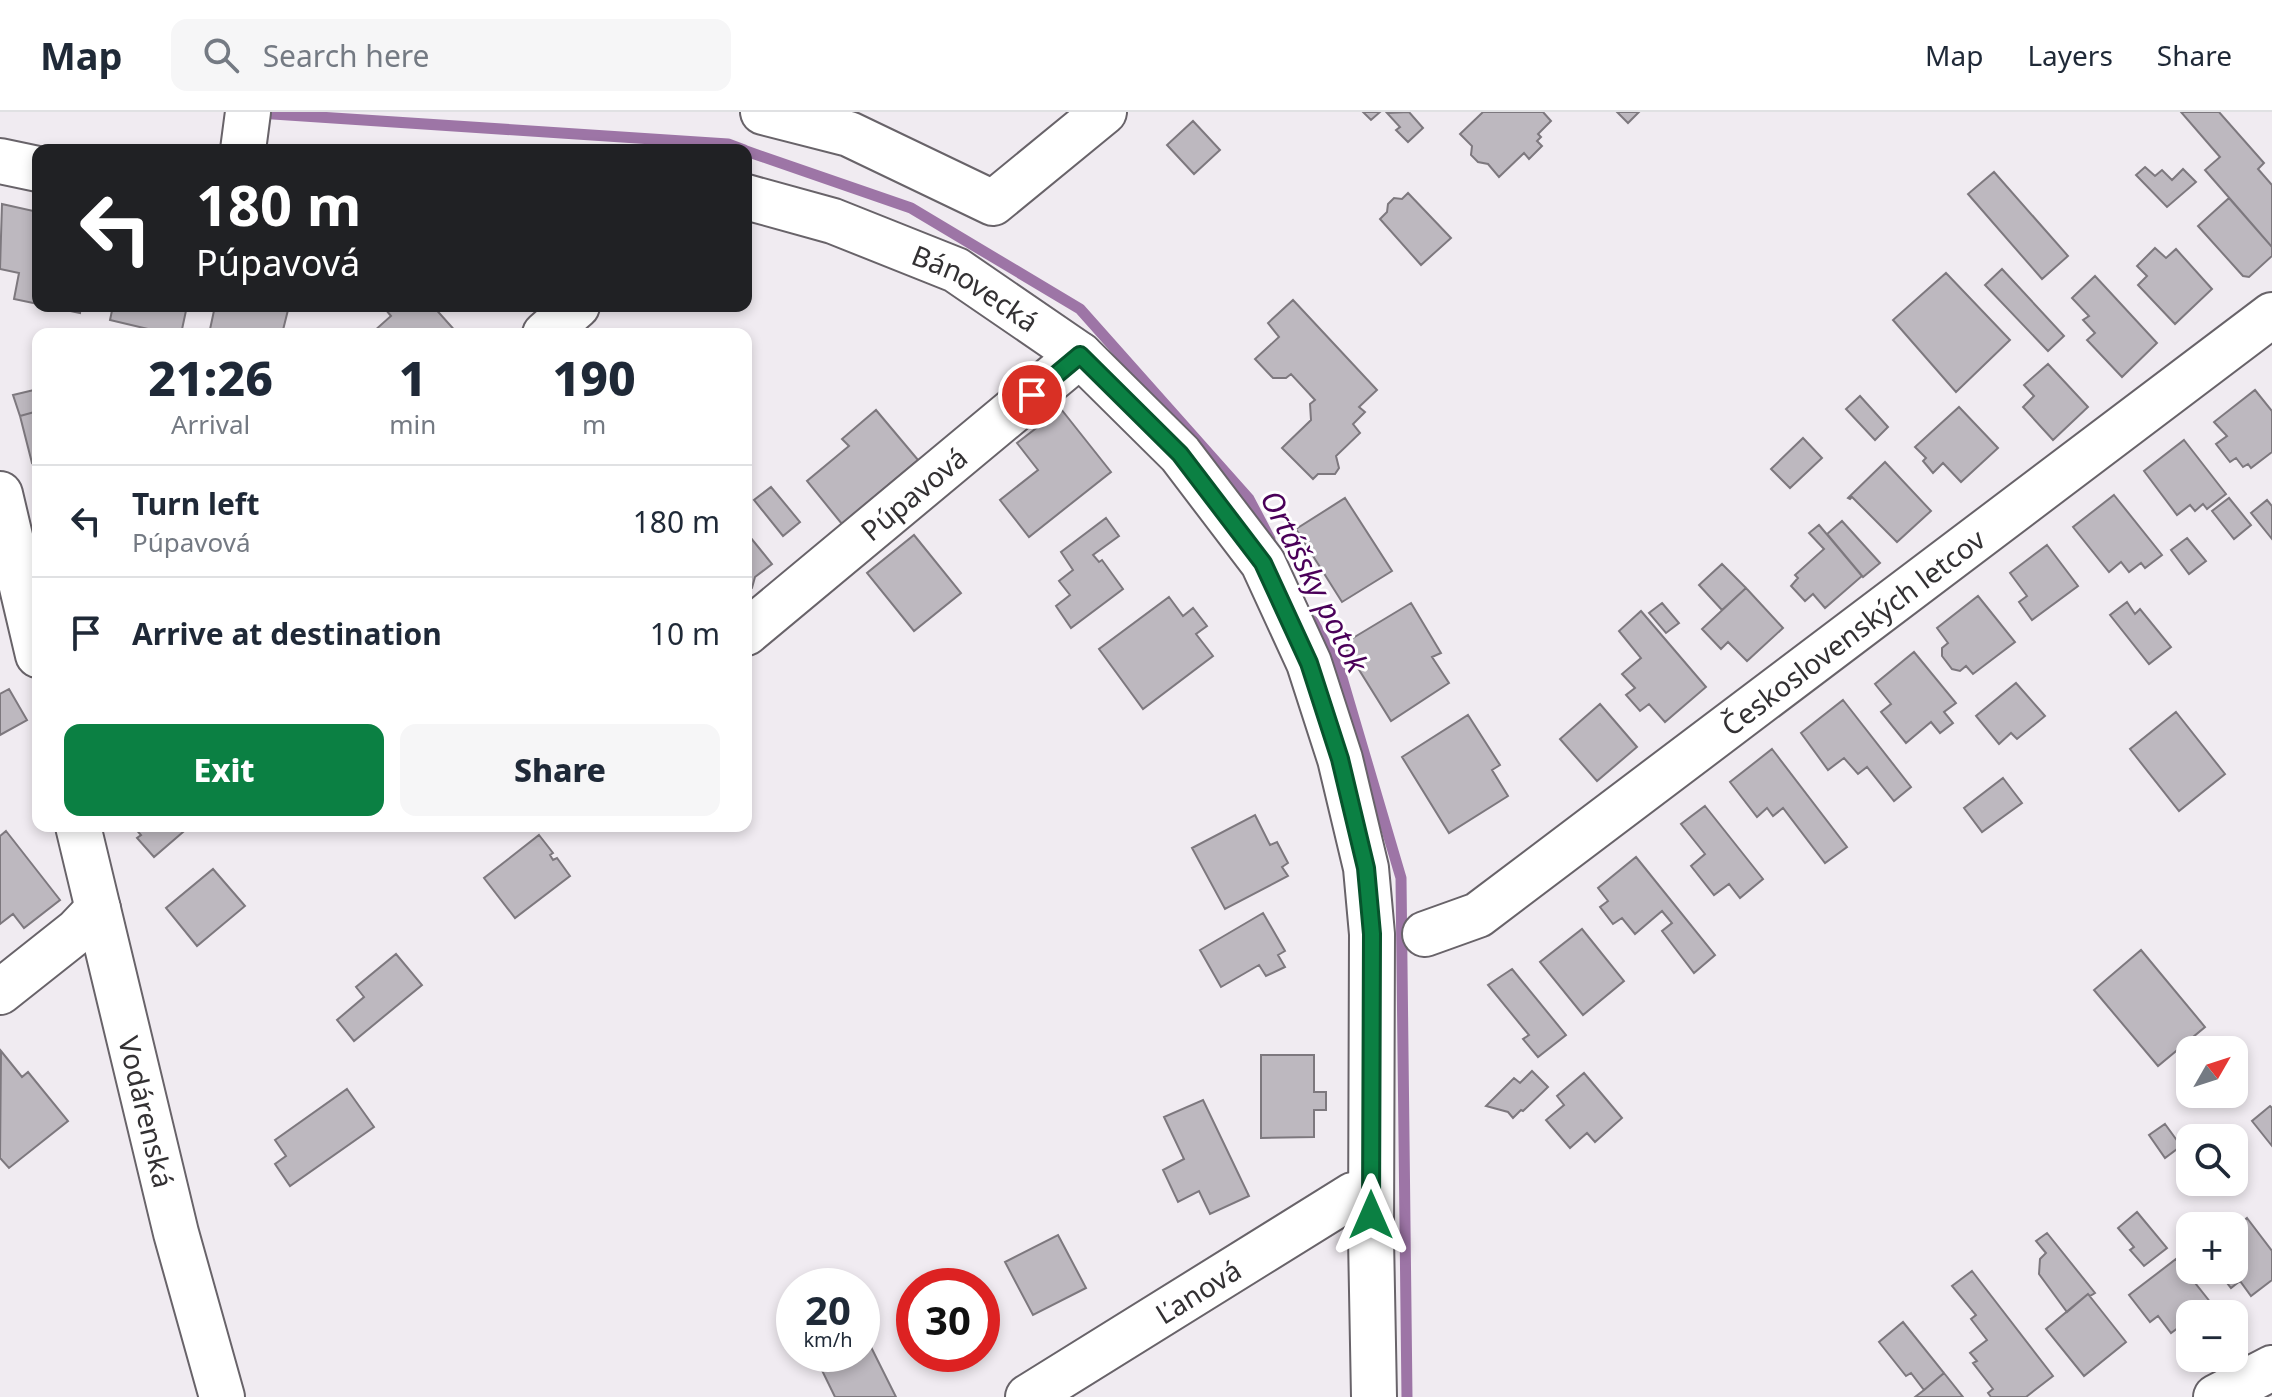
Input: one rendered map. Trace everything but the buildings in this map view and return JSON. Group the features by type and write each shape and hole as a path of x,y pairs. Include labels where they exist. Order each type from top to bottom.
{"street":[{"path":"763,112 849,134 993,203 1104,112"},
{"path":"0,161 32,168"},
{"name":"Bánovecká","path":"752,199 833,221 956,270 1080,355 1180,454 1263,563 1309,663 1340,759 1366,868 1372,934 1374,1397"},
{"path":"552,328 570,312"},
{"name":"Československých letcov","path":"1425,934 1478,915 2272,315"},
{"name":"Púpavová","path":"752,628 1080,355"},
{"path":"0,494 12,605 32,643"},
{"name":"Vodárenská","path":"79,832 176,1233 222,1397"},
{"path":"0,992 77,931 98,909"},
{"name":"Ľanová","path":"1030,1396 1353,1195 1371,1192"},
{"path":"2216,1397 2272,1368"}],"waterway":[{"name":"Ortášsky potok","path":"258,113 728,144"},
{"name":"Ortášsky potok","path":"752,153 911,208 1080,309 1249,499 1270,539"},
{"name":"Ortášsky potok","path":"1313,621 1340,671 1401,878 1407,1397"}],"route":[{"path":"1032,395 1080,355 1180,454 1263,563 1309,663 1340,759 1366,868 1372,934 1371,1215"}]}
